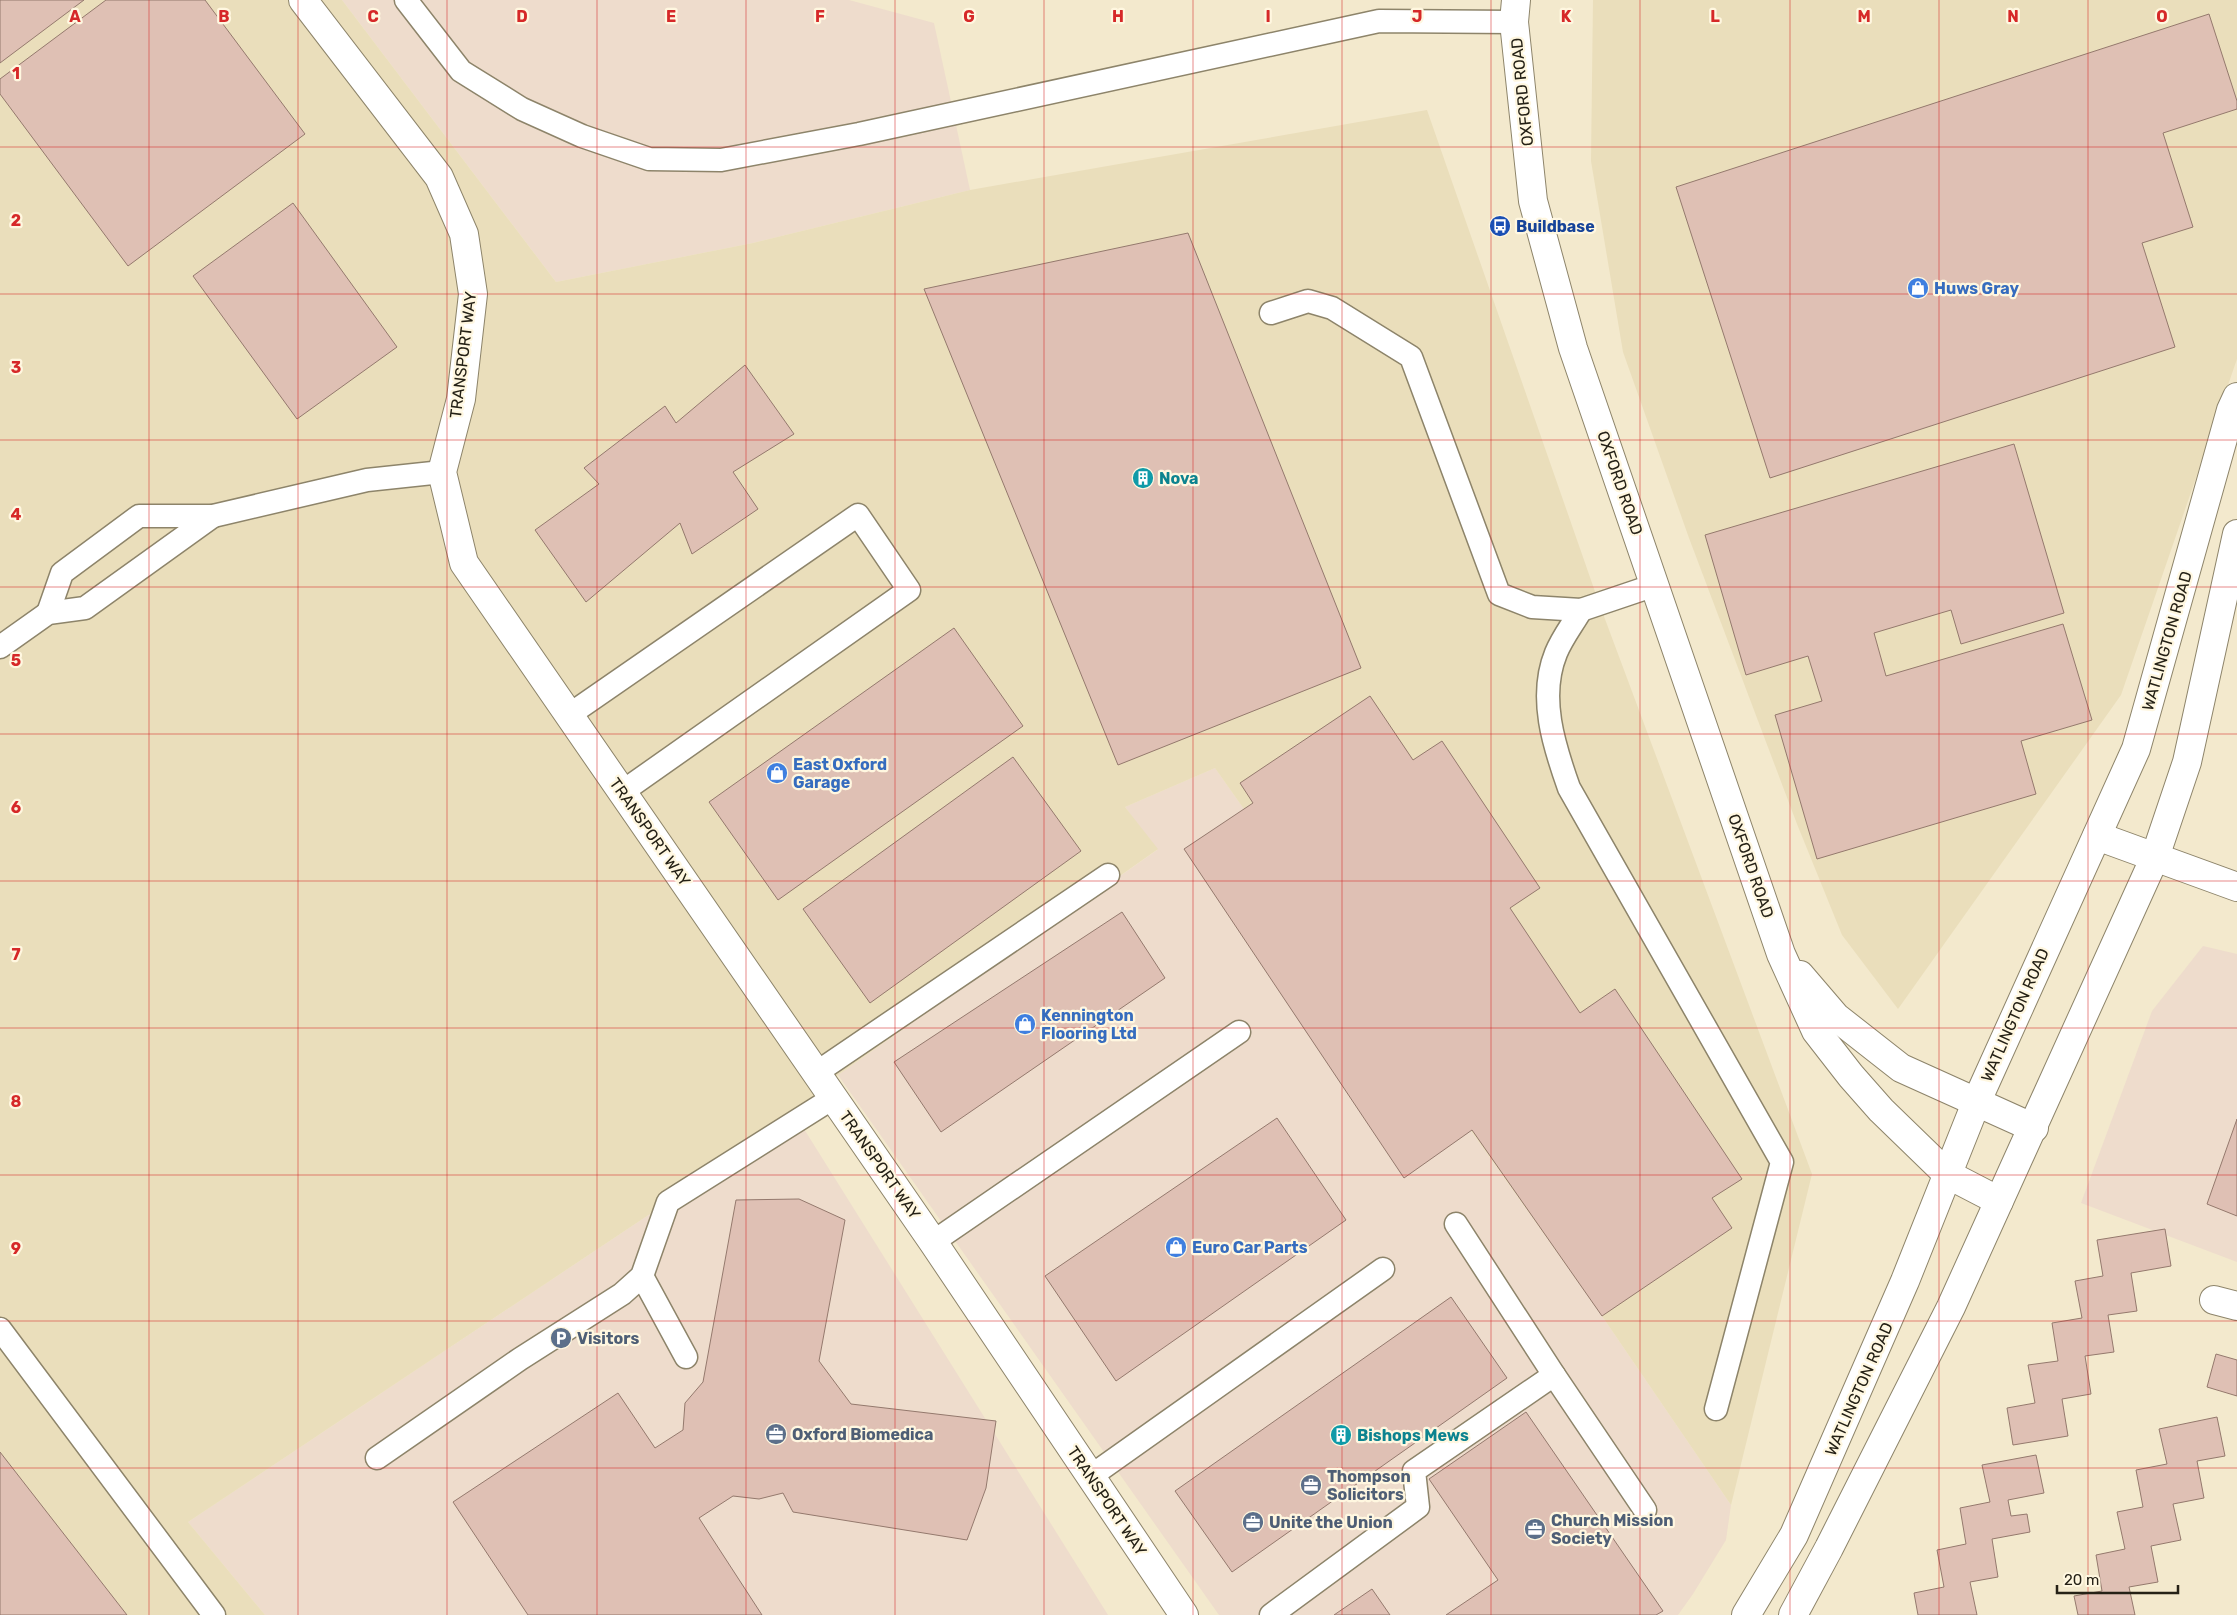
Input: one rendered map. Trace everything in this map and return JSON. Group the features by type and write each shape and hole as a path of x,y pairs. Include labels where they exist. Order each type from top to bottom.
{"street":[{"name":"TRANSPORT WAY","path":"303,0 439,176 464,234 473,294 461,399 442,472 464,563 933,1242 1184,1615"},
{"name":"OXFORD ROAD","path":"1515,11 1533,201 1573,348 1781,954 1816,1031 1881,1110 1947,1174 1999,1201"},
{"name":"WATLINGTON ROAD","path":"1746,1615 1794,1535 1906,1281 1976,1103 2136,748 2231,410 2237,397"},
{"path":"1793,1615 1947,1316 2034,1128 2155,857 2187,762 2237,534"},
{"path":"2097,836 2237,887"},
{"name":"OXFORD ROAD","path":"1781,954 1836,1016 1901,1068 2034,1128"}],"lane":[{"path":"406,0 461,71 522,109 582,136 649,159 730,158 859,134 1379,21 1515,11"},
{"path":"1271,314 1308,301 1332,308 1411,357 1499,594 1532,607 1581,610 1655,585"},
{"path":"48,613 62,573 139,516 213,516 367,480 442,472"},
{"path":"569,715 858,515 910,590 622,792"},
{"path":"0,647 48,613 85,608 213,516"},
{"path":"1581,610 1556,653 1549,677 1548,706 1554,744 1569,788 1782,1162 1716,1409"},
{"path":"816,1073 1108,875"},
{"path":"933,1242 1239,1032"},
{"path":"377,1458 520,1359 622,1294 642,1276 668,1202 833,1098"},
{"path":"1456,1224 1645,1510"},
{"path":"1090,1476 1382,1269"},
{"path":"642,1276 686,1357"},
{"path":"0,1329 214,1615"},
{"path":"1270,1615 1418,1507 1414,1470 1554,1375"}],"shaded area":[{"path":"0,0 342,0 556,282 753,243 970,190 1427,110 1599,603 1812,1174 1731,1505 1602,1316 1215,768 1125,807 1158,849 838,1075 794,1113 668,1202 188,1522 265,1615 0,1615"},
{"path":"342,0 849,0 934,23 970,190 753,243 556,282"},
{"path":"1593,0 2237,0 2237,359 2121,695 1898,1009 1842,935 1797,824 1689,538 1623,352 1591,161"},
{"path":"1215,768 1602,1316 1731,1505 1726,1540 1678,1615 1219,1615 838,1075 1157,850 1125,807"},
{"path":"2203,946 2237,954 2237,1262 2081,1203 2152,1011"},
{"path":"794,1113 1108,1615 265,1615 188,1522 668,1202"}],"building":[{"path":"0,0 84,0 0,63"},
{"path":"106,0 205,0 305,134 128,266 0,94 0,79"},
{"path":"2209,14 2237,101 2237,109 2163,133 2193,227 2142,243 2175,347 1770,478 1676,187"},
{"path":"293,203 397,347 297,419 193,276"},
{"name":"Nova","path":"1188,233 1361,668 1118,765 924,289"},
{"path":"745,365 794,434 733,472 758,509 692,554 680,523 586,602 535,530 599,484 584,468 665,406 676,423"},
{"path":"2014,444 2064,613 1961,644 1951,610 1874,633 1886,676 2063,624 2092,720 2021,741 2036,794 1817,859 1775,715 1822,701 1808,656 1746,675 1705,535"},
{"path":"954,628 1023,726 778,900 709,802"},
{"path":"1370,696 1413,760 1442,741 1540,888 1510,908 1580,1013 1615,989 1742,1179 1712,1198 1732,1228 1602,1316 1472,1130 1404,1178 1184,849 1253,803 1240,783"},
{"path":"1013,757 1081,851 870,1003 803,909"},
{"path":"1122,912 1165,978 941,1132 894,1062"},
{"path":"1277,1118 1346,1220 1116,1381 1045,1276"},
{"path":"2237,1119 2237,1216 2207,1204"},
{"path":"799,1199 845,1220 819,1361 851,1404 996,1421 986,1488 967,1540 793,1512 783,1493 759,1499 733,1496 699,1518 762,1615 528,1615 453,1502 618,1393 655,1448 683,1430 685,1403 703,1382 736,1200"},
{"path":"2165,1229 2171,1266 2131,1273 2137,1311 2108,1315 2114,1352 2085,1356 2091,1394 2062,1399 2068,1436 2013,1445 2007,1408 2035,1403 2028,1365 2058,1361 2052,1323 2082,1318 2075,1281 2103,1276 2097,1240"},
{"name":"Bishops Mews","path":"1451,1297 1507,1378 1232,1572 1175,1491"},
{"path":"2216,1354 2237,1360 2237,1396 2207,1387"},
{"name":"Church Mission Society","path":"1526,1412 1663,1611 1656,1615 1446,1615 1498,1580 1429,1479"},
{"path":"2217,1417 2225,1456 2197,1461 2204,1498 2173,1504 2181,1540 2151,1546 2158,1582 2129,1587 2135,1615 2078,1615 2074,1596 2102,1591 2096,1555 2125,1549 2117,1512 2143,1507 2136,1470 2167,1464 2159,1429"},
{"path":"0,1452 127,1615 0,1615"},
{"path":"2036,1455 2044,1493 2008,1500 2011,1516 2027,1514 2030,1532 1992,1539 1998,1577 1970,1582 1977,1615 1918,1615 1914,1593 1944,1587 1937,1550 1966,1544 1960,1508 1990,1502 1982,1465"},
{"path":"1372,1589 1390,1615 1334,1615"}],"place":[{"name":"Buildbase","path":"1500,226"},
{"name":"Huws Gray","path":"1918,288"},
{"name":"Nova","path":"1143,478"},
{"name":"East Oxford Garage","path":"777,773"},
{"name":"Kennington Flooring Ltd","path":"1025,1024"},
{"name":"Euro Car Parts","path":"1176,1247"},
{"name":"Visitors","path":"561,1338"},
{"name":"Oxford Biomedica","path":"776,1434"},
{"name":"Bishops Mews","path":"1341,1435"},
{"name":"Thompson Solicitors","path":"1311,1485"},
{"name":"Unite the Union","path":"1253,1522"},
{"name":"Church Mission Society","path":"1535,1529"}]}
